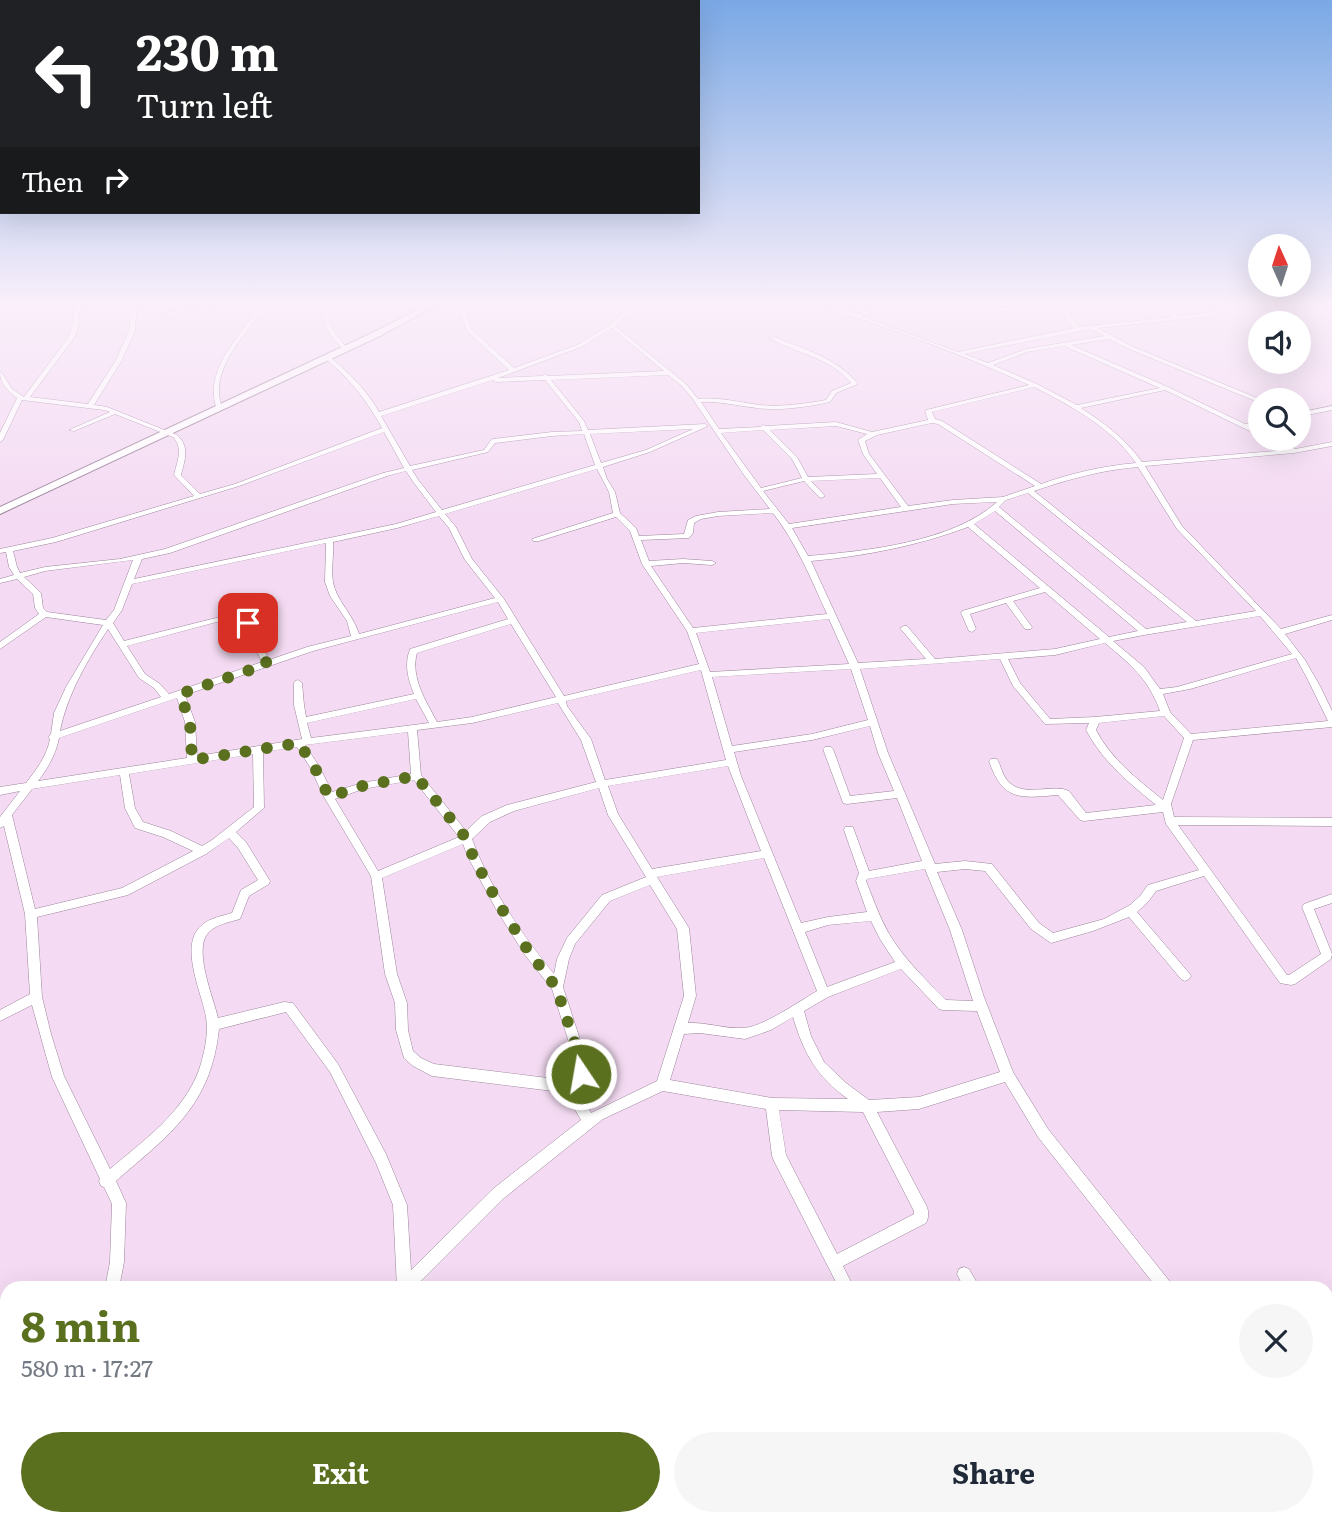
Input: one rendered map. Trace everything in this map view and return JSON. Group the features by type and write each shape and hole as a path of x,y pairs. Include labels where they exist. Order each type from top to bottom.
{"street":[{"path":"0,440 4,424 44,372"},
{"path":"90,405 111,372"},
{"path":"219,409 216,401 220,372"},
{"path":"0,511 298,372"},
{"path":"345,372 371,403 407,467 452,527 482,579 500,599 561,698 563,706 586,739 613,815 683,928 690,996 662,1085"},
{"path":"377,415 507,372"},
{"path":"696,401 717,399 767,407 789,407 828,401 834,391 855,384 842,372"},
{"path":"1006,372 1075,407 1111,434 1139,463 1187,537 1227,574 1297,655 1315,682 1332,722 1189,737"},
{"path":"1129,372 1246,426"},
{"path":"1192,372 1248,396"},
{"path":"485,381 545,376 667,373 684,385 711,427 786,526 806,559 855,667 899,794 956,930 981,1006 1008,1075 1043,1133 1160,1281"},
{"path":"0,374 9,390 23,398 90,405 168,433 181,442 183,452 177,475 197,495"},
{"path":"545,376 582,422 612,492 617,514 633,530 646,564 691,631 706,670 732,762 824,993"},
{"path":"932,421 928,411 1035,385"},
{"path":"1075,407 1166,388"},
{"path":"1311,412 1332,408"},
{"path":"72,430 115,412"},
{"path":"906,509 866,454 861,441 873,434 932,421 940,422 1040,486"},
{"path":"0,581 45,569 138,558 180,547 407,467 486,451 493,441 587,433 836,424 848,429 867,430 873,434"},
{"path":"130,582 330,542 440,513 648,451 711,427"},
{"path":"763,427 795,458 806,479 821,496"},
{"path":"44,614 34,589 16,577 4,550 53,540 236,485 386,429"},
{"path":"1311,448 1332,444"},
{"path":"786,526 906,509 1004,499 1092,470 1139,463 1294,451"},
{"path":"760,490 806,479 882,476"},
{"path":"1029,490 1193,623"},
{"path":"806,559 894,548 970,524 997,509 1004,499"},
{"path":"997,509 1144,632"},
{"path":"636,538 686,536 690,533 691,522 696,517 774,511"},
{"path":"536,539 617,514"},
{"path":"970,524 1141,669 1158,692 1166,713 1189,737"},
{"path":"330,542 329,582 334,596 351,621 356,638"},
{"path":"113,1281 117,1262 119,1203 106,1181 58,1077 36,997 31,914 4,820 43,768 70,687 118,610 138,558"},
{"path":"646,564 684,561 712,563"},
{"path":"972,629 965,613 1046,589"},
{"path":"53,737 267,664 500,599"},
{"path":"1009,602 1028,627"},
{"path":"0,791 303,743 435,726 706,670 855,667 1055,652 1107,639 1261,613"},
{"path":"0,646 44,614 108,624 142,676 157,686 167,698"},
{"path":"691,631 830,616"},
{"path":"123,644 228,617 244,617 267,664"},
{"path":"1278,633 1332,617"},
{"path":"435,726 418,696 410,657 413,651 512,621"},
{"path":"904,628 933,662"},
{"path":"1158,692 1181,689 1297,655"},
{"path":"1003,657 1016,684 1045,720 1095,720 1166,713"},
{"path":"298,683 303,743 329,797 376,876 391,975 401,1003 402,1030 408,1054 416,1062 432,1070 564,1086 573,1093 589,1122"},
{"path":"180,694 190,722 192,760"},
{"path":"302,721 418,696"},
{"path":"1095,720 1091,730 1096,740 1125,773 1166,808 1170,821 1205,872 1287,980 1327,956 1308,907 1332,898"},
{"path":"729,750 812,737 874,722"},
{"path":"412,729 416,776 466,838 474,859 500,906 529,952 556,987 579,1055 581,1074 573,1093"},
{"path":"1166,808 1189,737"},
{"path":"828,749 847,800 899,794"},
{"path":"31,914 124,892 202,851 230,833 259,808 258,750"},
{"path":"994,761 996,772 1008,789 1015,793 1060,791 1084,817 1166,808"},
{"path":"376,876 466,838 486,819 511,808 601,784 732,762"},
{"path":"124,771 130,808 139,825 167,834 202,851"},
{"path":"329,797 362,786 416,776"},
{"path":"1170,821 1332,822"},
{"path":"849,830 864,875 861,881 872,916 884,940 902,964 943,1005 981,1006"},
{"path":"106,1181 176,1121 205,1071 213,1025 199,970 198,942 202,932 213,924 236,916 245,893 265,881 242,845 230,833"},
{"path":"556,987 571,941 607,898 651,876 767,854"},
{"path":"864,875 930,866 988,867 1034,926 1051,938 1131,912 1147,897 1152,888 1205,872"},
{"path":"1131,912 1185,976"},
{"path":"797,929 828,921 872,916"},
{"path":"679,1030 700,1028 745,1034 767,1026 824,993 902,964"},
{"path":"0,1016 36,997"},
{"path":"213,1025 284,1007 289,1007 294,1012 334,1068 382,1159 400,1205 405,1281"},
{"path":"797,1009 805,1037 820,1066 841,1087 867,1106 921,1210 921,1218 834,1262"},
{"path":"411,1281 499,1193 589,1122 598,1115 662,1085 772,1104 867,1106 919,1103 1008,1075"},
{"path":"772,1104 779,1156 844,1281"},
{"path":"964,1274 968,1281"}],"route":[{"path":"248,623 267,664 180,694 190,722 192,760 299,743 329,797 362,786 416,776 466,838 474,859 500,906 529,952 556,987 579,1055 581,1074"}]}
